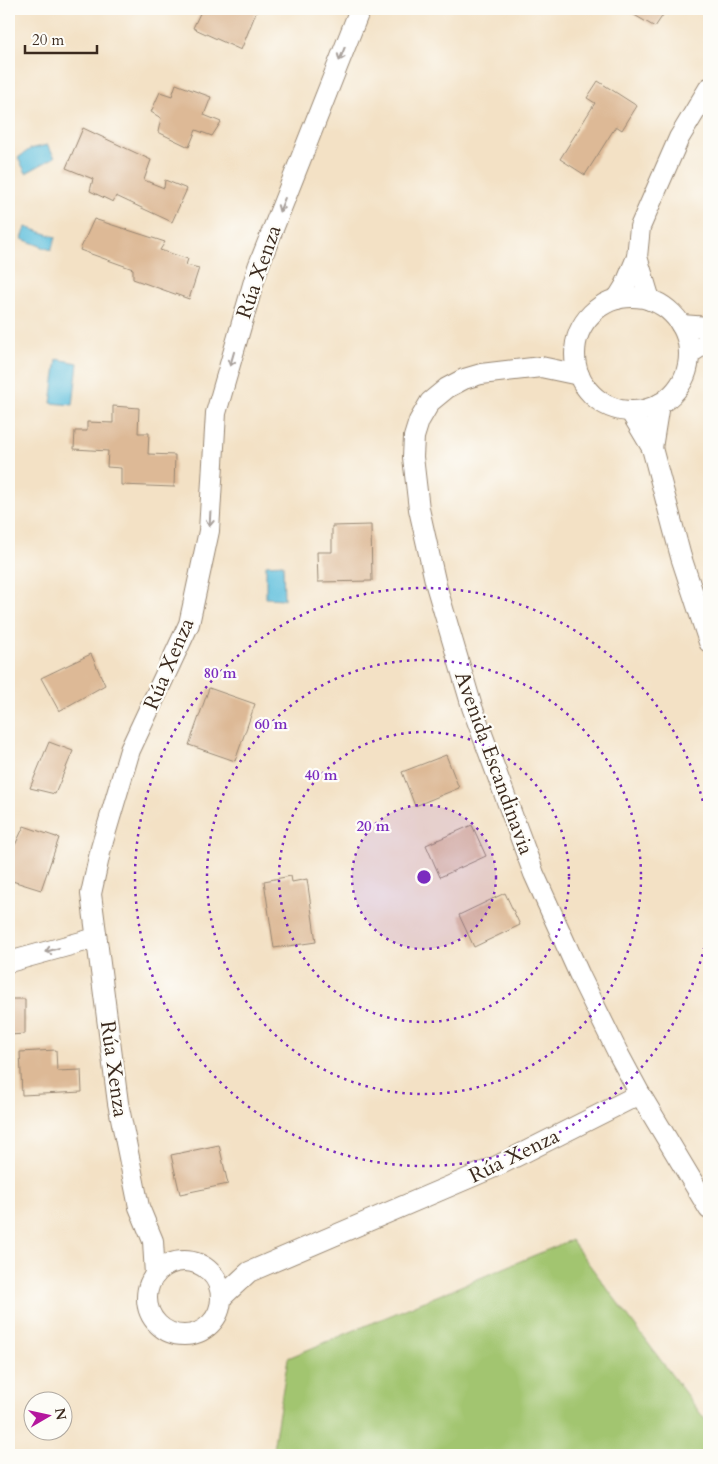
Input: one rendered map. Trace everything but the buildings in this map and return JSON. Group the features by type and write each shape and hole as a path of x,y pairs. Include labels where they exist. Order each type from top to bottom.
{"street":[{"name":"Rúa Xenza","path":"360,9 258,267 216,413 209,531 189,624 130,750 101,848 91,894 118,1103 139,1207 152,1242 155,1275 149,1286 147,1299 149,1311 156,1322 166,1330 178,1335 202,1330 212,1322 218,1311 220,1298 249,1272 497,1166 640,1094"},
{"path":"617,299 625,286 636,257 640,227 679,138 709,88"},
{"path":"636,257 650,300"},
{"path":"639,297 650,300 673,314 681,325 687,339 689,354 687,369 680,384 671,396 659,404 645,410 630,411 617,409 604,404 589,392 579,375 575,362 575,348 578,335 584,323 593,312 604,304 617,299 639,297"},
{"path":"681,325 709,327"},
{"path":"689,354 709,341"},
{"name":"Avenida Escandinavia","path":"541,367 575,348"},
{"name":"Avenida Escandinavia","path":"579,375 541,367 481,374 464,379 447,388 430,402 419,421 414,437 413,457 419,510 436,585 472,707 531,865 581,978 640,1094 709,1209"},
{"path":"652,448 659,404"},
{"path":"630,411 652,448 681,557 709,642"},
{"path":"9,962 96,938"},
{"name":"Rúa Xenza","path":"152,1242 175,1262 194,1263 210,1273 249,1272"},
{"path":"155,1275 167,1265 175,1262"},
{"path":"210,1273 216,1280 220,1298"}],"green space":[{"path":"571,1240 709,1425 709,1455 272,1455 288,1358"}],"water":[{"path":"47,145 55,157 26,173 18,158 30,149"},
{"path":"26,227 56,237 51,250 22,239"},
{"path":"57,359 78,363 73,405 51,403"},
{"path":"283,564 284,599 266,598 266,565"}]}
